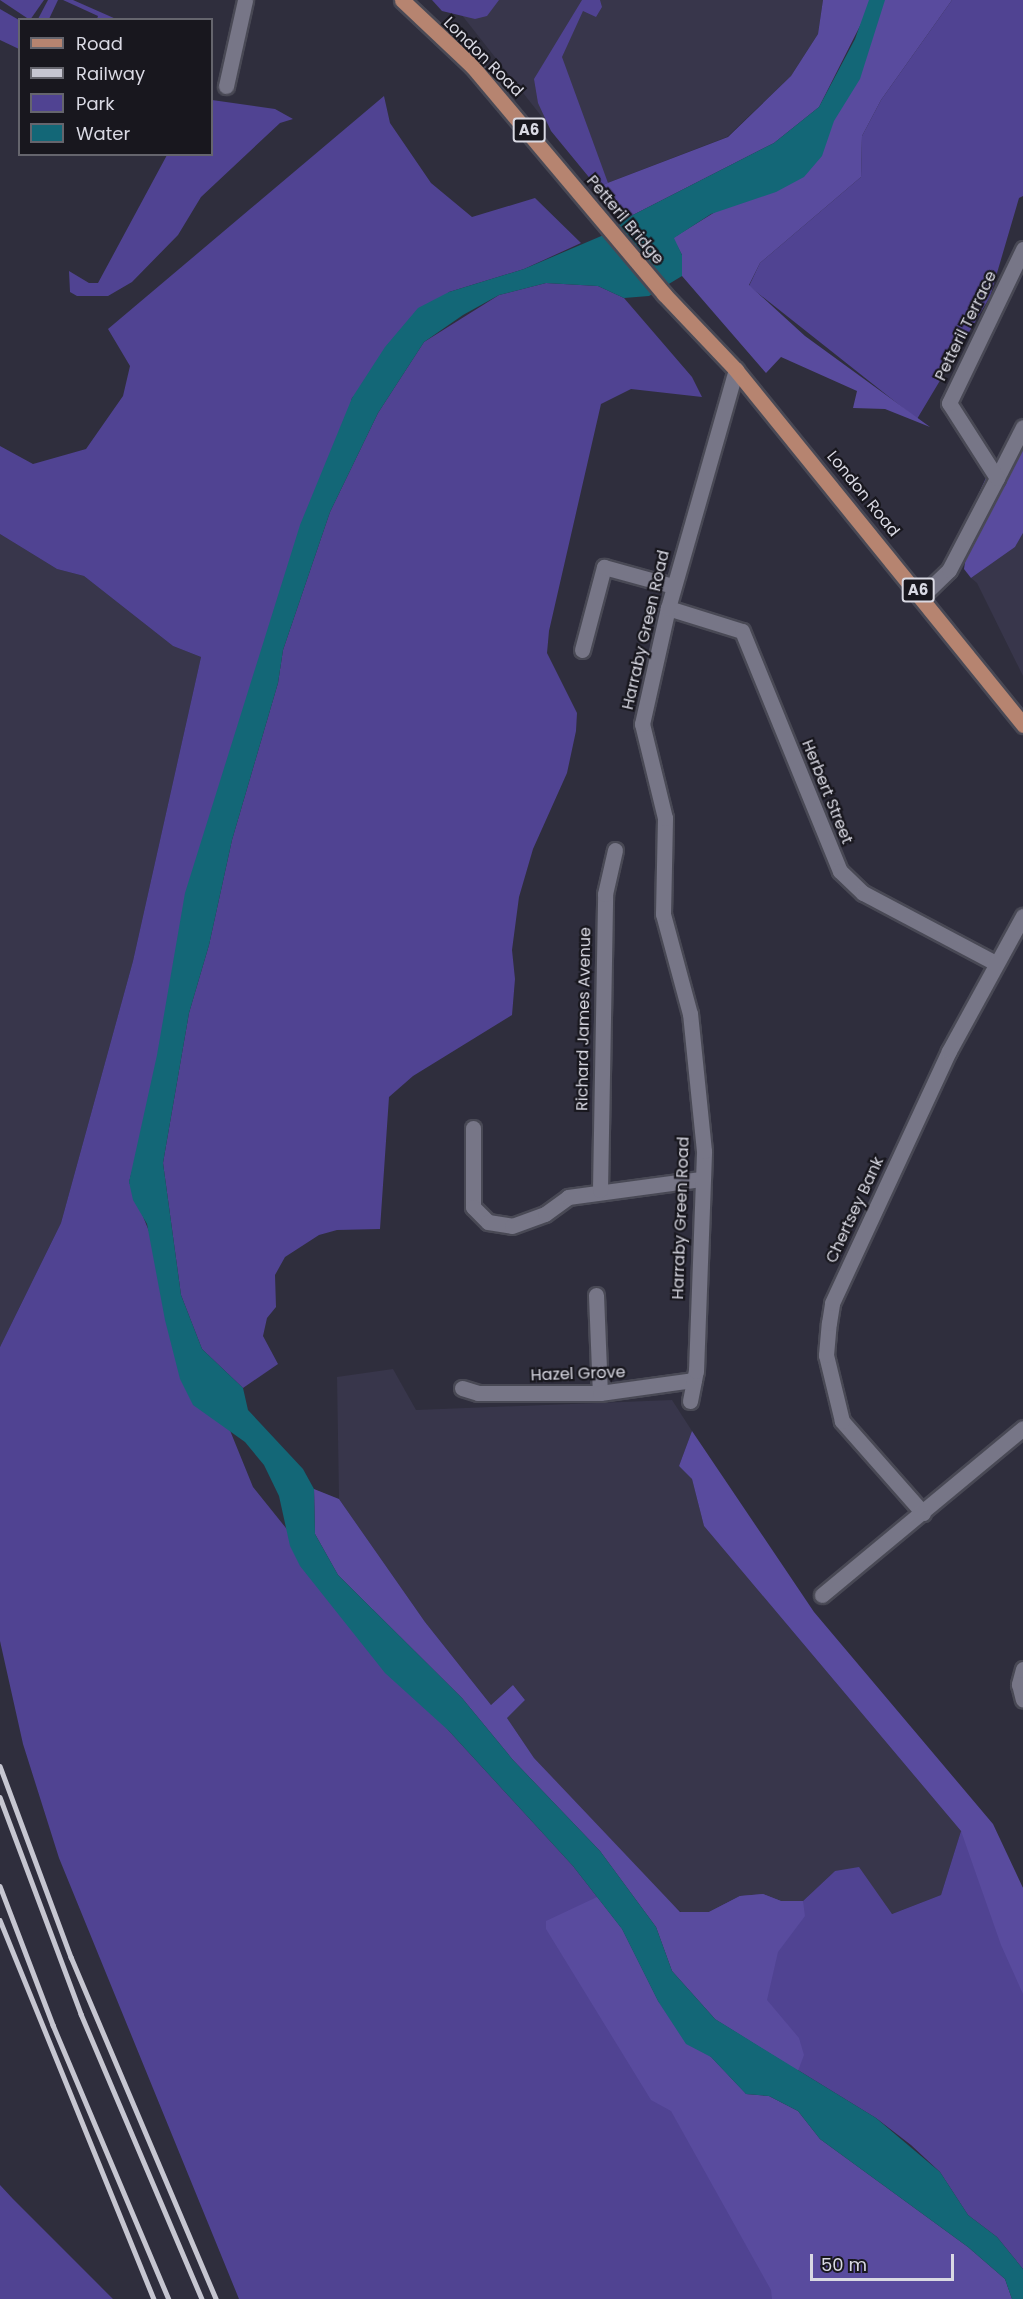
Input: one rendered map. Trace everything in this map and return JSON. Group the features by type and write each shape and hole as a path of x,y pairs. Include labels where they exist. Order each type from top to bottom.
{"main road":[{"name":"London Road","path":"402,0 472,66 559,169"},
{"name":"Petteril Bridge","path":"559,169 664,294"},
{"name":"London Road","path":"664,294 736,370 922,596 1023,725"}],"street":[{"path":"226,86 245,0"},
{"name":"Petteril Terrace","path":"997,478 949,403 1023,249"},
{"name":"Harraby Green Road","path":"690,1401 694,1380 704,1151 693,1034 684,985 663,914 666,818 642,724 673,586 736,370"},
{"path":"922,596 949,570 1023,427"},
{"path":"582,650 604,567 673,586"},
{"name":"Herbert Street","path":"668,608 742,631 840,871 863,893 995,963"},
{"name":"Richard James Avenue","path":"600,1190 604,894 615,850"},
{"name":"Chertsey Bank","path":"923,1513 842,1421 826,1354 832,1303 949,1051 995,963 1023,916"},
{"path":"473,1128 473,1207 488,1222 512,1226 544,1214 568,1197 600,1190 701,1179"},
{"path":"596,1295 600,1393"},
{"name":"Hazel Grove","path":"462,1388 478,1393 600,1393 694,1380"},
{"path":"822,1595 1023,1428"},
{"path":"1023,1669 1019,1684 1023,1700"}],"shaded area":[{"path":"450,0 823,0 818,34 791,76 727,137 597,187"},
{"path":"823,0 952,0 881,100 862,136 861,177 760,263 749,285 805,336 930,427 885,409 853,408 857,391 781,357 766,373 682,276 682,255 673,238 809,154 865,16 819,107 774,143 627,218 597,187 728,137 791,76 818,34"},
{"path":"1023,421 1023,533 1015,547 971,578 964,569 974,504 990,469"},
{"path":"1023,533 1023,676 977,583 971,578 1015,547"},
{"path":"0,534 57,569 84,576 173,646 201,657 133,961 61,1223 0,1347"},
{"path":"393,1369 416,1410 672,1400 692,1431 679,1466 692,1479 704,1526 961,1831 941,1895 892,1914 835,1871 803,1901 781,1901 763,1894 740,1896 709,1912 681,1912 655,1889 534,1758 507,1718 525,1700 513,1685 491,1705 425,1622 339,1499 337,1377"},
{"path":"692,1431 814,1612 993,1824 1023,1888 1023,1994 1001,1945 961,1831 704,1526 692,1479 679,1466"},
{"path":"314,1489 339,1499 425,1622 491,1705 513,1685 525,1700 507,1718 534,1758 680,1912 709,1912 740,1896 763,1894 781,1901 803,1901 805,1916 778,1952 767,2000 799,2038 804,2055 798,2071 715,2019 672,1971 656,1927 600,1851 513,1760 462,1698 338,1575 315,1534"},
{"path":"597,1897 622,1929 658,2001 686,2043 711,2057 746,2094 769,2096 798,2111 820,2139 968,2247 1005,2279 1012,2299 772,2299 771,2290 671,2111 651,2100 546,1929 546,1921"}],"green space":[{"path":"0,0 44,0 31,18 27,18"},
{"path":"48,0 58,0 49,18 39,18"},
{"path":"63,0 73,0 114,18 97,18 98,16"},
{"path":"432,0 499,0 487,16 475,19 442,11"},
{"path":"582,0 600,0 602,7 596,17 583,11 562,57 608,183 597,187 551,131 538,103 534,79"},
{"path":"952,0 1023,0 1023,196 1019,198 990,297 917,419 749,286 760,263 861,177 862,136 881,100"},
{"path":"0,9 18,19 18,49 0,40"},
{"path":"384,96 390,123 431,183 472,217 535,198 581,243 524,269 449,292 352,398 129,1182 253,1487 449,1731 573,1866 622,1929 658,2001 746,2094 1012,2299 239,2299 59,1858 23,1744 0,1641 0,1347 61,1223 133,961 201,657 173,646 84,576 57,569 0,534 0,446 33,464 86,449 123,396 130,366 108,329"},
{"path":"213,100 275,109 293,119 280,123 201,197 178,235 132,282 108,296 77,296 70,292 69,271 89,283 98,283 166,156 213,156"},
{"path":"546,283 598,286 624,298 692,377 702,397 631,389 601,404 549,631 547,653 577,713 576,731 567,773 533,849 519,897 512,950 515,979 512,1015 413,1076 389,1097 380,1229 337,1230 319,1235 285,1257 275,1275 276,1307 267,1318 263,1336 278,1364 243,1388 202,1349 181,1295 163,1163 189,1013 209,945 232,840 278,683 283,650 330,512 378,413 424,342 499,295"},
{"path":"961,1831 1023,1888 1023,2269 997,2237 968,2215 940,2172 911,2145 876,2118 715,2019 681,1912 709,1912 740,1896 763,1894 781,1901 803,1901 835,1871 859,1867 892,1914 941,1895"},
{"path":"0,2185 13,2199 113,2299 0,2299"}],"water":[{"path":"869,0 885,0 860,79 834,121 822,156 804,177 776,192 711,214 674,238 682,255 682,276 649,296 624,298 598,286 546,283 499,295 463,315 424,342 378,413 330,512 283,650 278,683 232,840 209,945 189,1013 163,1163 181,1295 202,1349 243,1388 248,1410 303,1469 314,1489 315,1534 338,1575 462,1698 513,1760 600,1851 656,1927 672,1971 715,2019 876,2118 940,2172 968,2215 997,2237 1023,2269 1023,2299 1012,2299 1005,2279 968,2247 820,2139 798,2111 769,2096 746,2094 711,2057 686,2044 658,2001 622,1929 573,1866 449,1731 385,1673 300,1566 290,1546 279,1496 264,1465 245,1442 193,1405 180,1379 165,1320 147,1224 133,1200 129,1182 157,1055 185,893 300,525 352,398 385,347 418,308 449,292 524,269 606,234 627,218 774,143 819,107 855,39"}],"railway":[{"path":"0,1766 71,1957 216,2299"},
{"path":"0,1797 81,2014 202,2299"},
{"path":"0,1886 53,2025 169,2299"},
{"path":"0,1920 154,2299"}]}
